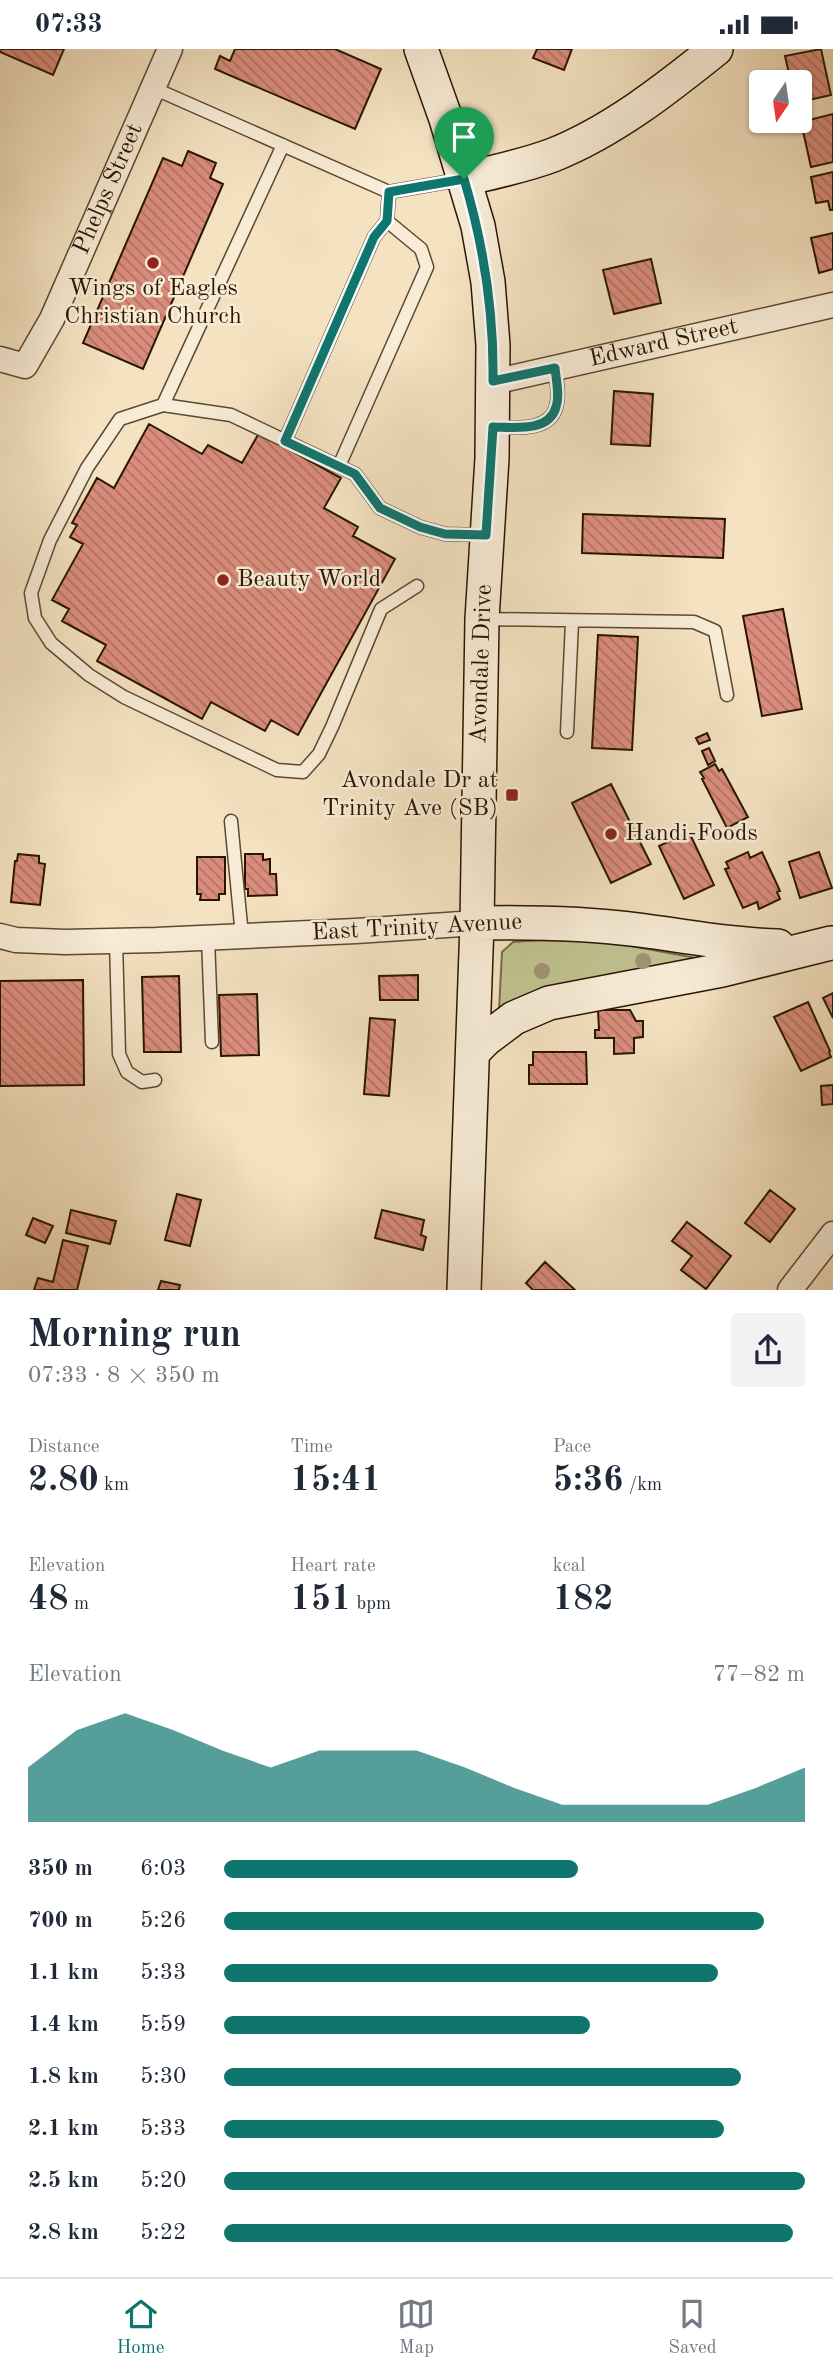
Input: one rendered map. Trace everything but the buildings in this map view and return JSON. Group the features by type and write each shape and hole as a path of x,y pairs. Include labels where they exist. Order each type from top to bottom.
{"main road":[{"name":"Avondale Drive","path":"421,49 436,87 478,226 492,315 493,427 482,619 477,923 464,1290"},
{"path":"464,179 543,158 594,135 627,115 716,49"},
{"name":"East Trinity Avenue","path":"477,923 560,922 727,943 775,946 832,943"},
{"path":"473,1052 514,1018 549,1003 722,970 832,943"}],"street":[{"name":"Phelps Street","path":"0,359 25,366 52,319 170,49"},
{"name":"Edward Street","path":"493,381 833,305"},
{"name":"East Trinity Avenue","path":"0,936 16,940 116,941 477,923"},
{"path":"790,1290 833,1234"}],"lane":[{"path":"153,88 389,192 464,179"},
{"path":"163,405 283,145"},
{"path":"285,441 374,237 387,221 389,192"},
{"path":"339,466 427,267 421,249 387,221"},
{"path":"493,427 535,426 550,418 556,407 555,368"},
{"path":"417,586 381,609 332,727 318,754 303,772 277,770 124,697 89,675 51,643 35,618 31,593 50,540 87,468 116,425 121,419 163,405 231,415 339,466 355,474 380,508 420,527 445,534 486,535"},
{"path":"482,619 694,622 715,631 727,695"},
{"path":"567,732 572,622"},
{"path":"231,821 242,936"},
{"path":"208,938 212,1042"},
{"path":"116,941 119,1054 127,1072 142,1082 155,1080"}],"green space":[{"path":"513,942 609,942 707,960 499,1010 502,952"}],"place":[{"name":"Wings of Eagles Christian Church","path":"153,263"},
{"name":"Beauty World","path":"223,580"},
{"name":"Avondale Dr at Trinity Ave (SB)","path":"512,795"},
{"name":"Handi-Foods","path":"611,834"}],"route":[{"path":"464,179 478,226 485,263 492,315 493,381 555,368 557,397 556,407 550,418 535,426 493,427 486,535 445,534 420,527 380,508 355,474 285,441 374,237 387,221 389,192 464,179"}]}
